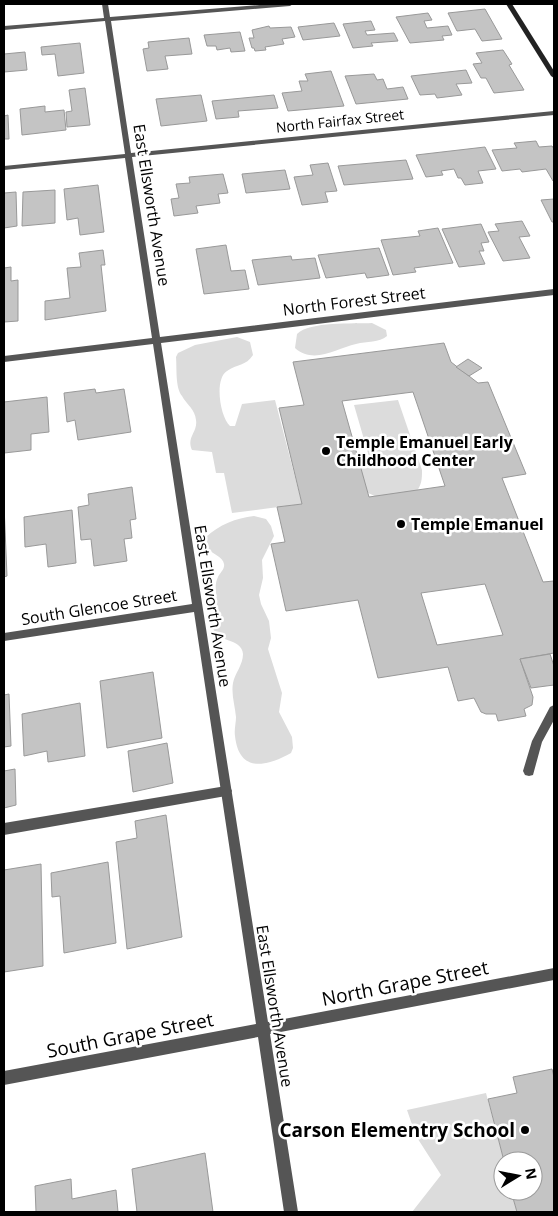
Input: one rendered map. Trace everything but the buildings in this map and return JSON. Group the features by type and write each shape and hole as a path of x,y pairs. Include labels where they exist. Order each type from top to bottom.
{"street":[{"name":"East Ellsworth Avenue","path":"105,4 291,1212"},
{"path":"4,28 290,4"},
{"path":"509,4 554,76"},
{"name":"North Fairfax Street","path":"4,168 554,113"},
{"name":"North Forest Street","path":"4,358 554,292"},
{"name":"South Glencoe Street","path":"4,637 198,607"},
{"path":"529,772 537,741 554,710"},
{"path":"4,829 226,791"},
{"name":"North Grape Street","path":"263,1029 554,974"},
{"name":"South Grape Street","path":"4,1078 263,1029"}],"shaded area":[{"path":"372,323 386,330 387,336 377,341 356,344 326,354 310,355 302,353 295,348 297,334 312,327 332,324"},
{"path":"237,337 250,342 253,355 244,363 223,375 220,398 223,415 230,426 235,426 242,404 275,400 302,504 232,513 224,473 216,473 212,452 192,450 190,442 196,420 194,413 178,388 176,357 178,353 195,345"},
{"path":"398,400 422,470 421,482 414,494 377,497 366,492 358,466 370,460 354,405"},
{"path":"254,516 266,519 271,526 274,536 262,560 263,578 259,595 269,621 271,638 268,649 282,693 279,712 292,737 293,748 291,753 282,758 263,764 255,764 248,761 242,756 238,748 235,734 236,717 233,687 243,654 242,649 238,645 218,635 212,625 216,609 217,581 224,564 220,557 207,549 206,537 228,523"},
{"path":"486,1093 501,1151 493,1151 493,1201 514,1201 517,1212 412,1212 441,1175 416,1136 407,1110"}],"place":[{"name":"Temple Emanuel Early Childhood Center","path":"326,451"},
{"name":"Temple Emanuel","path":"401,524"},
{"name":"Carson Elementry School","path":"525,1130"}]}
